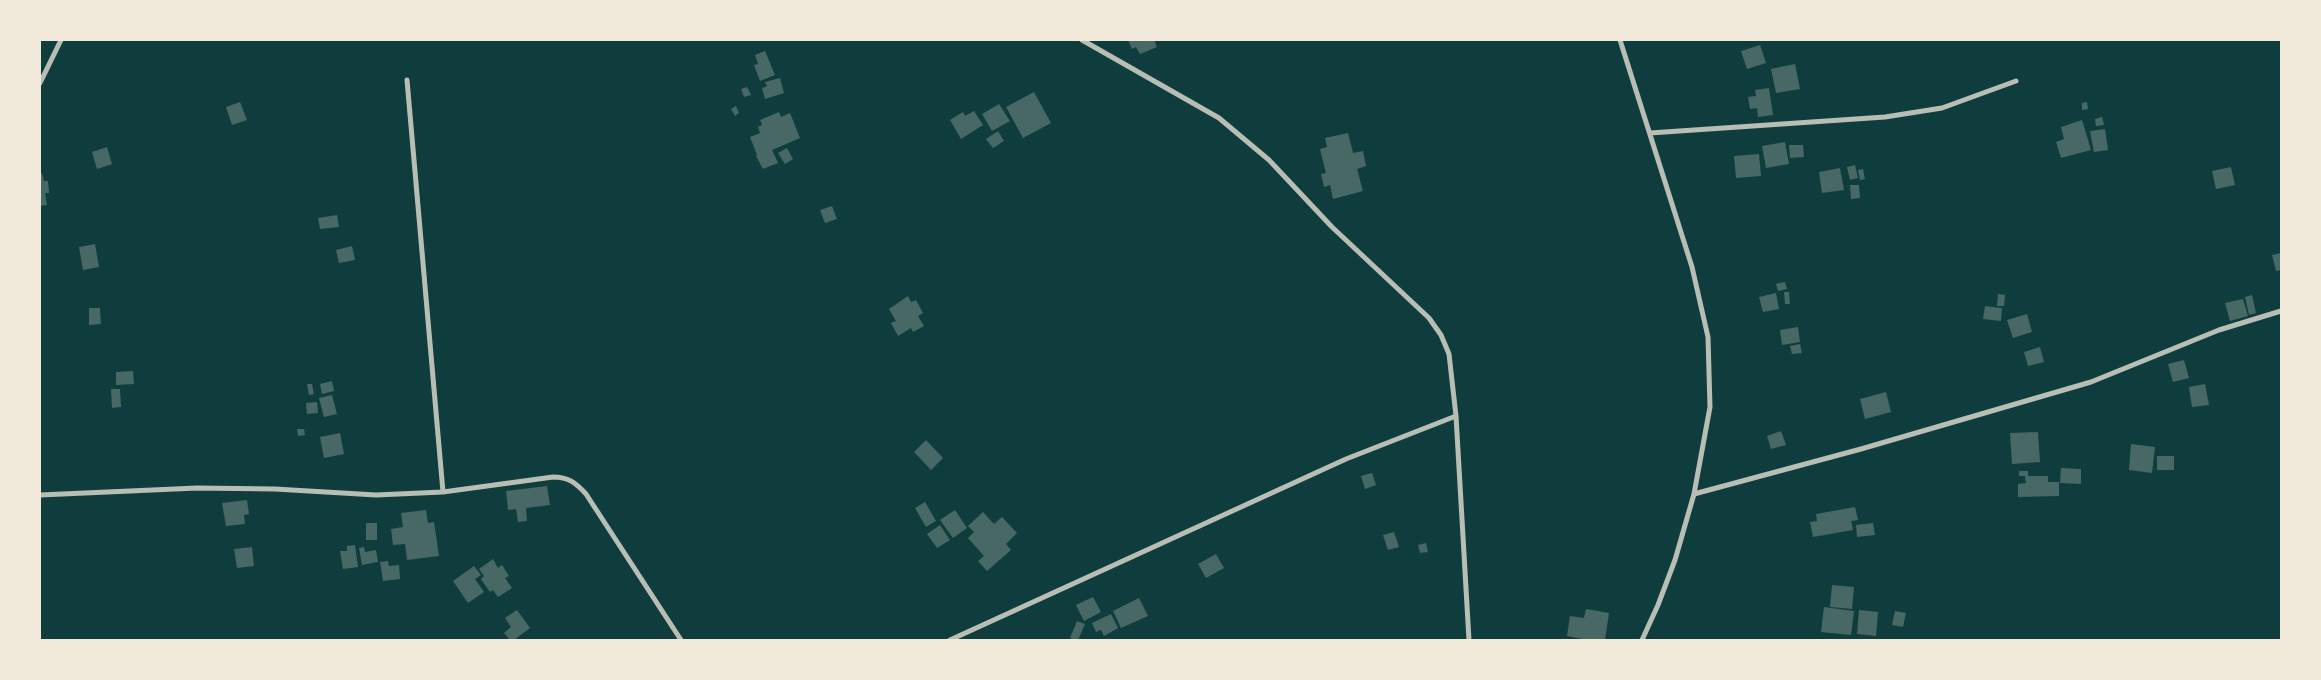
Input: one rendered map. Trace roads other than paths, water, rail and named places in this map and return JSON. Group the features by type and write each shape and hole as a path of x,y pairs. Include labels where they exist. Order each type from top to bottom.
{"street":[{"path":"40,83 61,40"},
{"path":"1082,40 1220,118 1269,160 1332,227 1429,318 1441,335 1449,354 1456,416 1469,640"},
{"path":"1620,40 1692,267 1708,337 1710,407 1694,494 1658,606 1642,640"},
{"path":"407,80 443,492"},
{"path":"1650,133 1885,118 1942,108 2016,81"},
{"path":"1694,494 1861,449 2091,382 2219,330 2281,311"},
{"path":"950,640 1346,459 1456,416"},
{"path":"40,495 196,488 276,489 376,495 443,492 565,477 577,483 586,494 681,640"}]}
